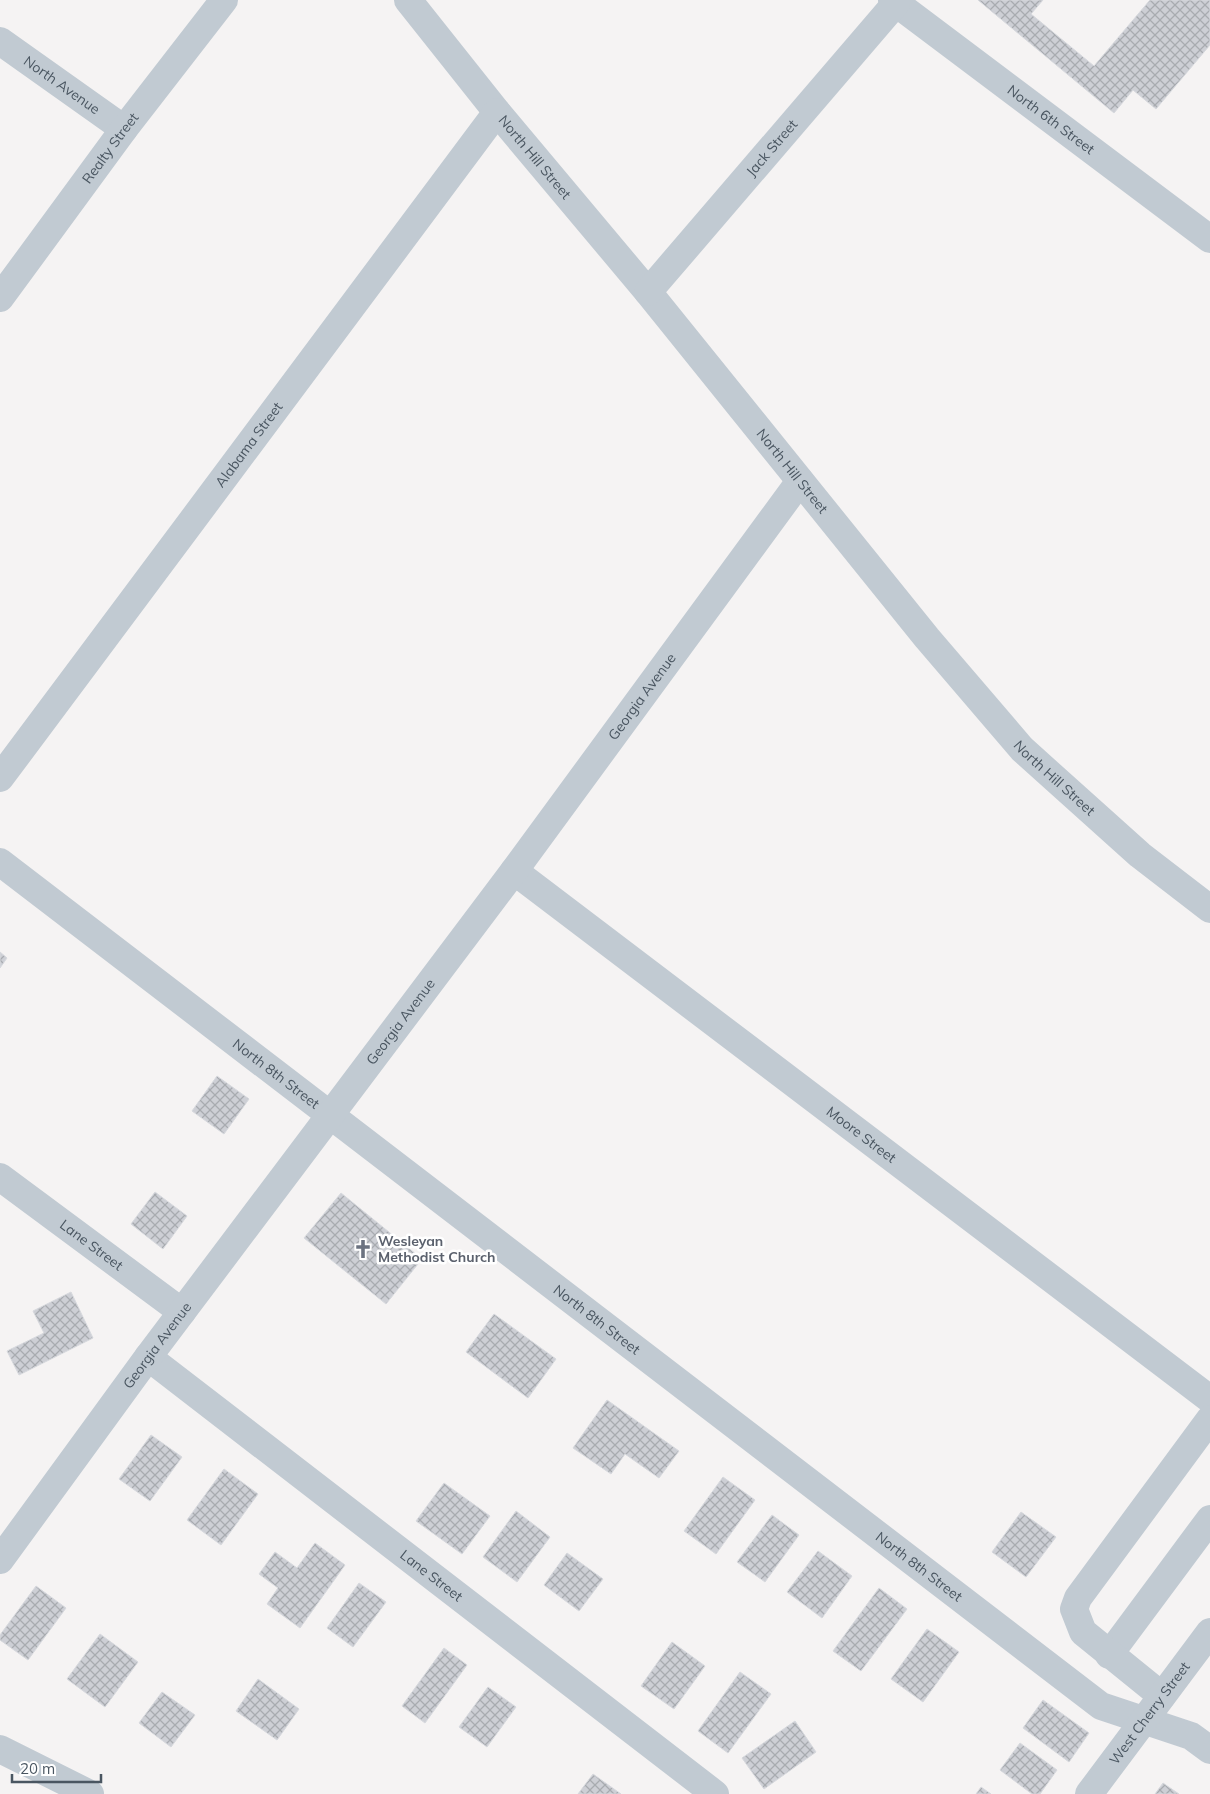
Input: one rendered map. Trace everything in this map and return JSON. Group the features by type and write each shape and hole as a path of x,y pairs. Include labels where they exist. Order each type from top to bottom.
{"street":[{"name":"Realty Street","path":"0,298 124,129 224,0"},
{"name":"North Hill Street","path":"408,0 497,112 648,292 927,638 1022,749 1140,855 1210,909"},
{"name":"North 6th Street","path":"904,4 1210,239"},
{"name":"Jack Street","path":"648,292 904,4"},
{"name":"North Avenue","path":"0,41 124,129"},
{"name":"Alabama Street","path":"0,778 497,112"},
{"name":"Georgia Avenue","path":"0,1560 148,1357 514,871 800,481"},
{"name":"North 8th Street","path":"0,862 1102,1706 1191,1736 1210,1750"},
{"name":"Moore Street","path":"514,871 1210,1399"},
{"name":"Lane Street","path":"0,1177 182,1312"},
{"name":"Lane Street","path":"148,1357 715,1794"},
{"path":"1162,1696 1109,1655 1083,1632 1074,1609 1078,1598 1210,1419"},
{"path":"1109,1655 1210,1520"},
{"name":"West Cherry Street","path":"1088,1794 1210,1632"},
{"path":"0,1749 90,1794"}],"building":[{"path":"978,0 1043,0 1031,14 1094,66 1150,0 1210,0 1210,45 1156,109 1133,90 1114,113"},
{"path":"0,952 7,958 0,968"},
{"path":"217,1076 249,1099 224,1134 192,1111"},
{"path":"155,1192 187,1216 163,1249 131,1224"},
{"name":"Wesleyan Methodist Church","path":"341,1193 422,1259 386,1304 304,1238"},
{"path":"71,1292 93,1338 19,1375 7,1351 44,1333 33,1311"},
{"path":"494,1314 556,1359 528,1398 466,1352"},
{"path":"607,1400 679,1451 659,1478 625,1454 611,1474 573,1448"},
{"path":"151,1435 182,1457 150,1501 119,1479"},
{"path":"224,1469 258,1494 221,1545 187,1520"},
{"path":"723,1477 755,1500 716,1554 684,1531"},
{"path":"444,1483 490,1516 462,1554 416,1521"},
{"path":"516,1511 550,1537 517,1582 483,1557"},
{"path":"1021,1512 1056,1537 1026,1577 992,1552"},
{"path":"772,1515 799,1535 765,1582 737,1562"},
{"path":"315,1543 345,1565 300,1628 267,1604 278,1588 259,1574 275,1552 297,1568"},
{"path":"818,1551 852,1576 822,1618 787,1592"},
{"path":"567,1553 603,1579 579,1611 544,1585"},
{"path":"359,1583 386,1602 353,1647 327,1628"},
{"path":"36,1586 66,1608 28,1660 0,1640 0,1635"},
{"path":"879,1588 907,1609 861,1671 833,1651"},
{"path":"927,1629 959,1652 923,1702 891,1679"},
{"path":"100,1634 138,1662 105,1707 67,1679"},
{"path":"672,1642 705,1666 674,1709 641,1686"},
{"path":"444,1648 467,1665 425,1723 402,1706"},
{"path":"740,1672 771,1694 728,1753 698,1731"},
{"path":"258,1679 299,1709 277,1740 236,1711"},
{"path":"488,1687 516,1707 487,1747 459,1727"},
{"path":"162,1692 195,1715 171,1747 139,1723"},
{"path":"1043,1700 1089,1733 1069,1762 1023,1728"},
{"path":"795,1721 816,1752 764,1789 742,1758"},
{"path":"1020,1743 1057,1770 1040,1794 1032,1794 1000,1770"},
{"path":"593,1774 621,1794 578,1794"},
{"path":"1163,1783 1179,1794 1155,1794"},
{"path":"981,1787 991,1794 976,1794"}],"place":[{"name":"Wesleyan Methodist Church","path":"363,1249"}]}
